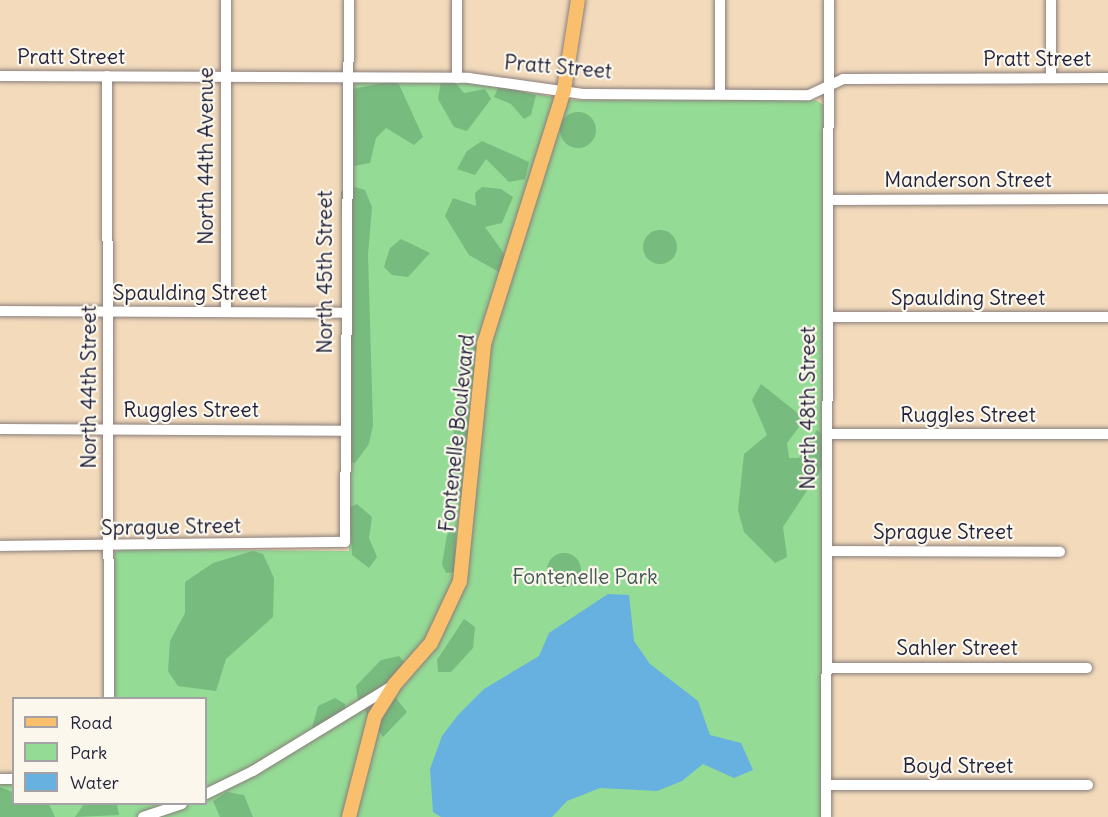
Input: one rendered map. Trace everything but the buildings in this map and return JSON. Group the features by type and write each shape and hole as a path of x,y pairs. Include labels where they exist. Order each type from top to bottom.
{"main road":[{"name":"Fontenelle Boulevard","path":"349,817 375,716 394,685 431,643 460,581 484,344 564,90 578,0"}],"street":[{"name":"North 44th Avenue","path":"226,0 226,312"},
{"name":"North 45th Street","path":"343,544 349,0"},
{"path":"457,0 457,78"},
{"path":"720,0 720,93"},
{"name":"North 48th Street","path":"826,817 829,0"},
{"path":"1051,0 1051,78"},
{"name":"Pratt Street","path":"0,76 457,78 564,90 809,95 843,79 1108,78"},
{"name":"North 44th Street","path":"107,76 109,697"},
{"name":"Manderson Street","path":"828,200 1108,200"},
{"name":"Spaulding Street","path":"0,311 345,313"},
{"name":"Spaulding Street","path":"828,317 1108,317"},
{"name":"Ruggles Street","path":"0,429 345,431"},
{"name":"Ruggles Street","path":"828,434 1108,434"},
{"name":"Sprague Street","path":"0,546 343,544"},
{"name":"Sprague Street","path":"827,551 1060,552"},
{"name":"Sahler Street","path":"826,668 1086,668"},
{"path":"207,794 253,771 394,685"},
{"path":"359,706 375,716"},
{"name":"Boyd Street","path":"826,785 1088,785"},
{"path":"143,817 179,805"}],"green space":[{"path":"397,80 423,137 414,145 386,128 376,138 370,163 354,166 353,89"},
{"path":"453,80 464,93 485,89 491,99 467,131 454,127 438,99 441,81"},
{"name":"Fontenelle Park","path":"357,82 468,82 571,100 815,100 824,105 822,817 0,817 0,783 12,783 12,805 207,805 207,697 114,697 114,553 121,549 349,551 352,89"},
{"path":"499,86 536,95 531,115 524,119 511,104 494,97"},
{"path":"578,112 591,117 596,130 591,143 578,148 565,143 560,130 565,117"},
{"path":"482,141 529,162 525,179 509,182 486,159 475,175 457,169 467,151"},
{"path":"348,185 365,190 372,207 368,255 373,425 369,444 355,463 351,462 341,192"},
{"path":"482,187 501,189 513,197 502,223 485,227 505,255 499,272 469,255 445,216 453,198 476,206 475,193"},
{"path":"660,230 672,235 677,247 672,259 660,264 648,259 643,247 648,235"},
{"path":"401,239 430,253 408,277 392,275 384,267 390,248"},
{"path":"476,340 480,347 474,388 463,392 456,384 464,347"},
{"path":"761,384 800,415 802,423 787,443 789,458 799,458 817,430 825,437 824,465 783,527 787,557 775,563 744,532 738,510 744,454 767,435 752,400"},
{"path":"465,404 471,408 467,495 460,498 452,488 454,421 457,407"},
{"path":"357,504 372,517 369,538 377,557 369,568 352,555 350,507"},
{"path":"456,525 455,572 446,573 442,564 447,535"},
{"path":"253,551 263,554 274,578 273,617 226,659 216,691 178,686 168,671 170,641 185,613 185,582 213,563"},
{"path":"564,553 576,558 581,570 576,582 564,587 552,582 547,570 552,558"},
{"path":"464,619 475,627 473,648 451,672 438,672 437,660"},
{"path":"399,656 404,662 386,686 407,712 383,737 358,700 356,686 381,660"},
{"path":"335,698 345,704 345,712 312,728 318,706"},
{"path":"0,787 12,792 12,805 49,805 55,817 0,817"},
{"path":"227,792 244,795 253,817 220,817 213,801"},
{"path":"83,805 117,805 119,815 75,817"}],"water":[{"path":"608,594 629,595 634,641 650,664 698,701 710,735 741,743 753,770 734,778 703,764 682,781 657,791 600,788 567,801 552,817 441,817 433,812 430,769 442,736 458,715 484,689 539,656 549,633"}]}
